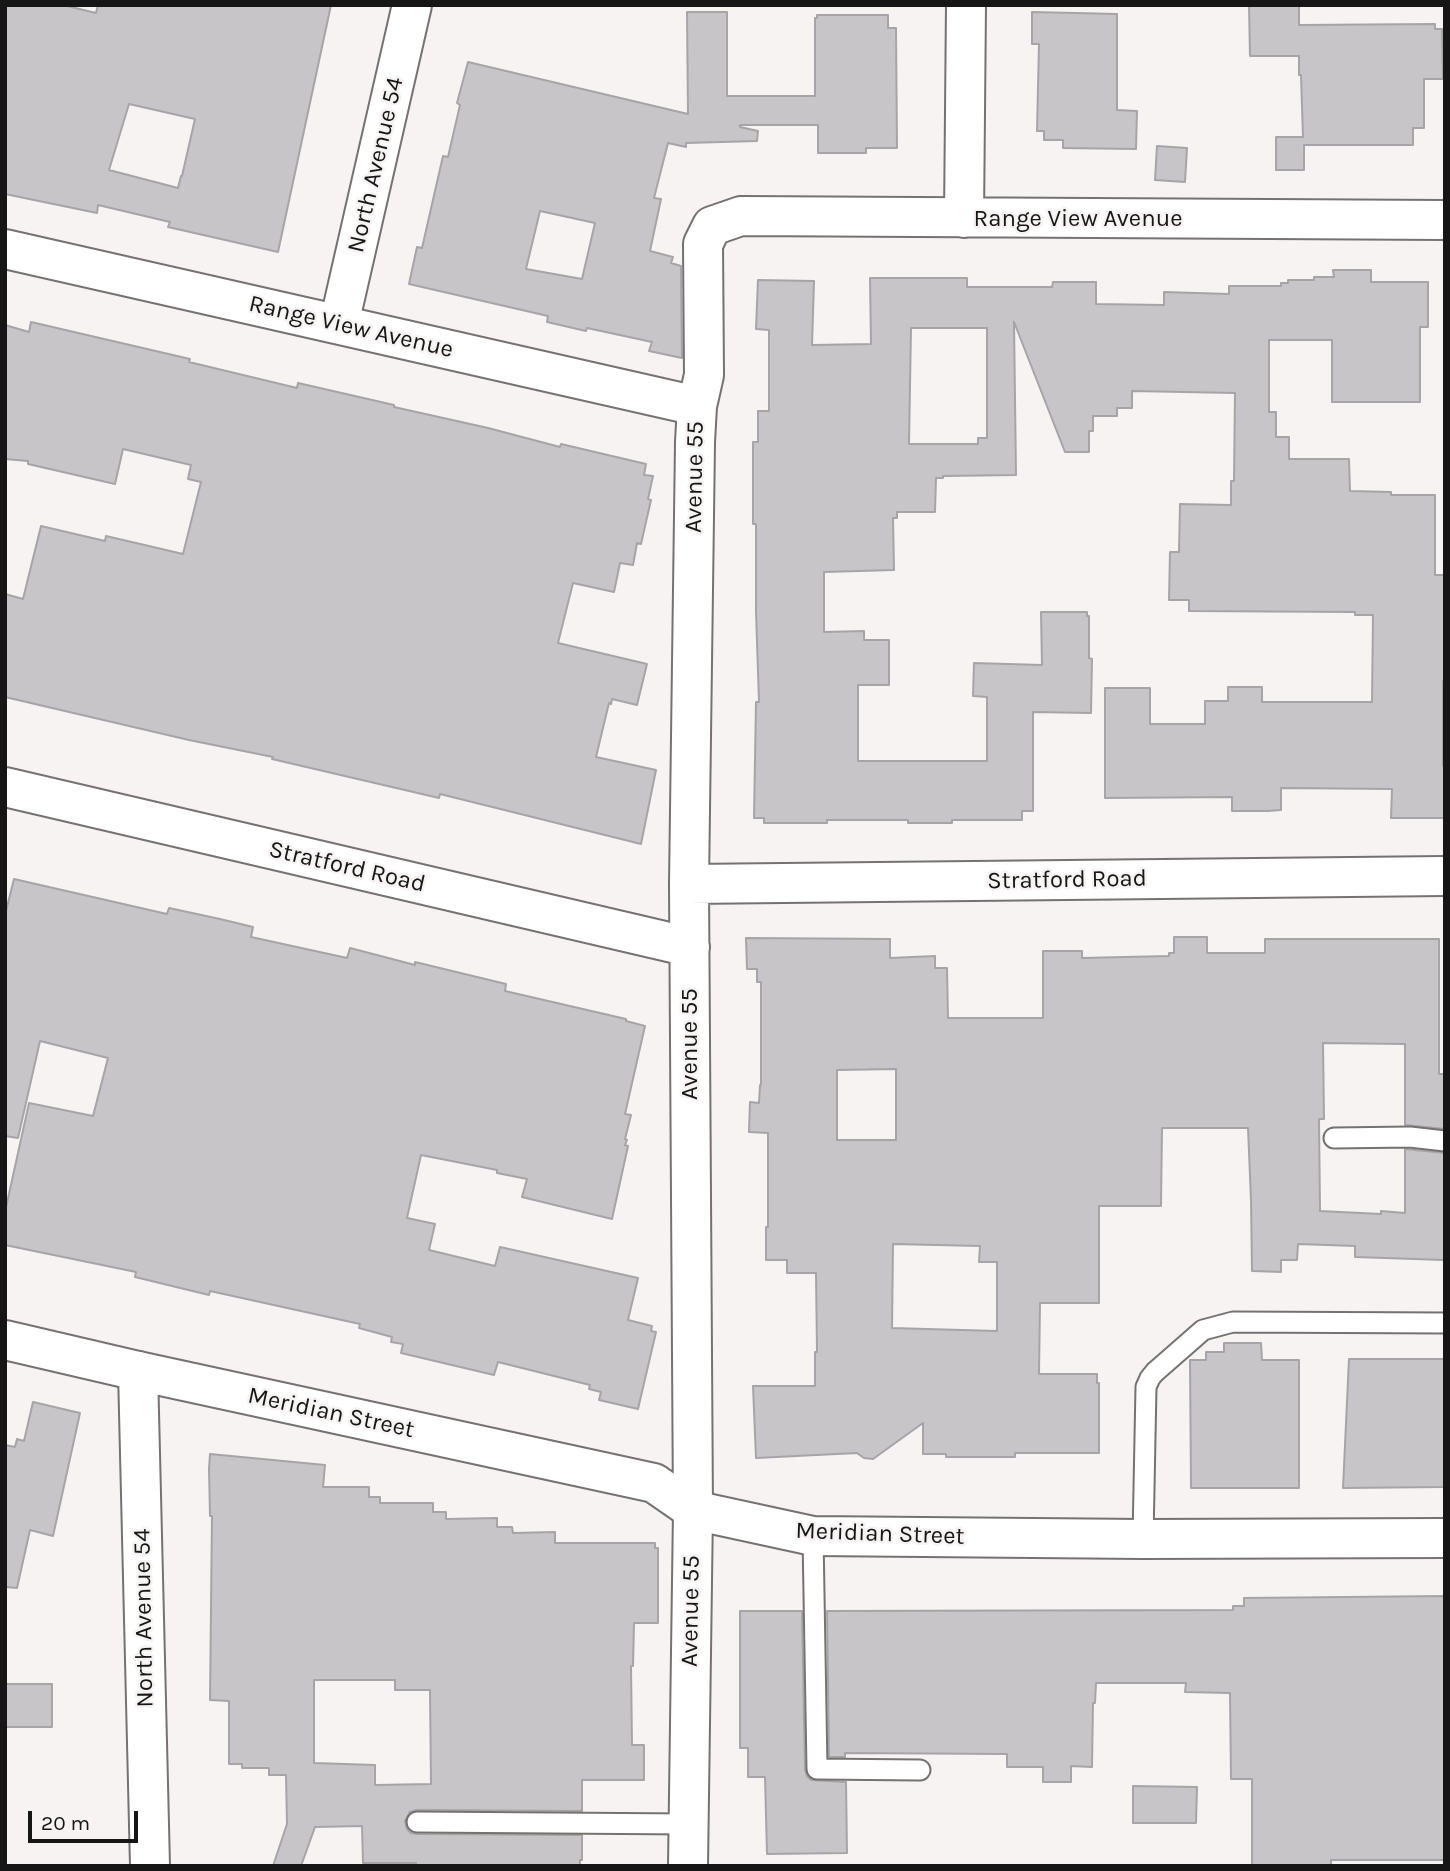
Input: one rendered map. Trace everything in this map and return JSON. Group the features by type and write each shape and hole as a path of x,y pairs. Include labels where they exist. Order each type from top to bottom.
{"street":[{"name":"North Avenue 54","path":"339,324 412,5"},
{"path":"964,218 966,5"},
{"name":"Range View Avenue","path":"712,226 741,216 1445,220"},
{"name":"Avenue 55","path":"688,1866 693,1510 689,884 695,442 697,406 704,375 703,244 712,226"},
{"name":"Range View Avenue","path":"5,249 697,406"},
{"name":"Stratford Road","path":"5,787 690,947"},
{"name":"Stratford Road","path":"689,884 1445,876"},
{"name":"Meridian Street","path":"5,1340 654,1483 693,1510 813,1536 1445,1538"},
{"name":"North Avenue 54","path":"138,1371 150,1866"}],"lane":[{"path":"1334,1138 1410,1137 1445,1141"},
{"path":"1143,1539 1146,1387 1155,1372 1203,1330 1233,1322 1445,1322"},
{"path":"813,1536 817,1769 920,1770"},
{"path":"417,1822 689,1824"}],"building":[{"path":"5,5 63,5 96,13 98,5 331,5 278,252 168,227 170,222 98,205 97,213 5,194","holes":["129,104 195,119 178,188 109,170"]},
{"path":"1249,5 1299,5 1299,25 1435,24 1435,29 1442,29 1443,79 1424,79 1424,128 1413,128 1413,145 1304,145 1304,170 1276,170 1276,137 1303,137 1299,56 1250,56"},
{"path":"687,12 727,12 727,96 815,96 817,15 888,15 888,28 896,28 897,148 866,148 866,153 818,153 818,125 740,125 758,131 757,141 686,143 686,147 668,143 654,198 661,199 650,251 673,257 671,263 681,266 682,358 649,351 652,342 547,322 548,316 409,284 417,247 422,248 443,156 448,157 460,105 457,103 468,62 688,114","holes":["540,211 595,223 582,279 526,269"]},
{"path":"1032,12 1117,14 1117,110 1137,111 1136,149 1063,148 1063,140 1044,140 1044,131 1037,131 1039,44 1032,44"},
{"path":"1157,146 1187,148 1185,182 1155,180"},
{"path":"1333,270 1371,270 1371,282 1428,282 1428,327 1420,327 1420,402 1332,402 1332,340 1269,340 1269,412 1276,412 1276,437 1289,437 1289,459 1349,459 1350,491 1435,495 1435,575 1445,575 1444,818 1391,818 1392,789 1281,788 1281,810 1268,811 1232,811 1232,797 1105,798 1105,688 1150,688 1150,724 1205,724 1205,701 1228,701 1228,687 1262,687 1262,702 1372,702 1373,615 1355,615 1355,612 1189,611 1189,600 1169,600 1170,552 1179,552 1180,504 1231,505 1231,481 1234,481 1235,393 1132,391 1132,408 1117,408 1117,416 1093,416 1093,431 1089,431 1089,452 1065,452 1014,322 1016,475 936,478 935,512 897,512 897,518 893,518 894,570 824,572 824,632 864,631 864,640 889,640 889,685 858,685 858,761 987,761 987,697 973,696 974,663 1042,665 1041,612 1087,612 1089,616 1089,658 1092,659 1091,713 1033,712 1033,811 1022,811 1022,820 908,823 908,820 827,820 827,823 764,823 764,818 754,818 756,702 759,702 753,442 758,442 758,411 769,411 769,330 756,329 758,280 814,281 812,345 871,344 870,278 967,278 967,287 1052,287 1053,282 1096,282 1096,304 1164,305 1164,292 1229,294 1229,286 1281,286 1281,283 1288,283 1288,280 1334,277","holes":["911,328 987,328 987,438 978,438 978,444 909,444"]},
{"path":"31,322 190,359 189,362 297,388 298,383 560,447 561,444 646,464 644,475 653,476 648,499 651,500 641,544 637,543 633,565 620,563 614,592 573,583 558,643 647,664 637,705 612,699 611,704 609,703 596,757 656,770 641,844 440,794 439,798 272,759 273,757 5,697 5,594 23,599 41,526 105,541 106,536 183,554 201,482 188,479 191,465 123,449 115,484 28,464 28,461 5,459 5,325 29,332"},
{"path":"14,879 167,914 169,908 220,919 253,927 251,937 347,958 350,948 415,965 415,962 506,984 505,991 626,1019 645,1026 625,1114 631,1115 625,1139 625,1145 628,1146 612,1219 522,1197 527,1179 497,1173 497,1170 421,1155 407,1218 435,1224 429,1250 495,1266 500,1247 638,1278 628,1320 652,1326 651,1331 656,1332 638,1409 599,1400 601,1392 589,1389 590,1385 498,1362 494,1375 401,1353 403,1344 391,1342 392,1337 359,1328 360,1324 210,1291 209,1295 135,1277 136,1272 5,1245 5,1212 29,1103 93,1116 108,1058 40,1041 18,1138 5,1136 5,915"},
{"path":"1174,937 1207,937 1207,953 1265,953 1265,939 1439,939 1439,1074 1445,1074 1445,1129 1405,1125 1405,1044 1323,1043 1324,1119 1319,1119 1320,1211 1405,1213 1405,1149 1445,1153 1444,1260 1355,1257 1355,1246 1298,1244 1297,1260 1281,1260 1281,1272 1252,1271 1248,1128 1162,1128 1161,1206 1099,1206 1099,1303 1040,1303 1039,1374 1097,1374 1099,1453 1015,1453 1015,1457 946,1457 946,1454 923,1454 923,1423 873,1459 864,1458 857,1453 756,1458 753,1386 815,1386 816,1273 787,1273 787,1260 766,1260 768,1133 749,1132 750,1102 759,1103 761,1085 761,982 757,982 757,969 747,969 746,938 890,939 890,958 935,956 935,968 947,968 948,1018 1043,1018 1043,951 1082,951 1082,958 1169,956 1169,953 1174,953","holes":["896,1069 896,1140 837,1140 837,1070","893,1244 980,1246 979,1262 997,1262 997,1331 892,1328"]},
{"path":"1224,1343 1261,1343 1262,1360 1299,1360 1299,1488 1191,1488 1190,1360 1206,1360 1206,1352 1224,1352"},
{"path":"1349,1359 1445,1359 1445,1487 1343,1488"},
{"path":"33,1402 80,1413 53,1536 30,1530 17,1588 5,1587 5,1445 15,1447 17,1439 24,1441"},
{"path":"210,1454 325,1465 323,1487 369,1487 369,1497 380,1497 380,1503 433,1503 433,1512 446,1512 446,1519 497,1518 497,1527 512,1527 513,1533 555,1532 555,1543 655,1543 655,1548 658,1548 658,1623 634,1623 631,1666 632,1745 644,1745 644,1780 582,1780 582,1811 417,1810 410,1812 405,1821 407,1829 417,1834 582,1835 580,1866 416,1866 416,1863 363,1863 362,1826 315,1827 301,1866 273,1866 287,1824 286,1775 269,1775 269,1768 242,1768 242,1764 229,1764 229,1701 210,1700 212,1516","holes":["314,1680 395,1680 395,1690 430,1690 431,1784 375,1785 375,1765 314,1763"]},
{"path":"1445,1596 1445,1860 1331,1860 1331,1866 1252,1866 1252,1779 1231,1779 1230,1693 1185,1692 1186,1683 1096,1683 1092,1767 1071,1766 1071,1782 1043,1782 1043,1767 1007,1767 1007,1754 845,1753 845,1757 829,1757 827,1611 1233,1610 1233,1606 1244,1606 1244,1598"},
{"path":"740,1611 802,1611 805,1770 811,1780 846,1782 847,1853 767,1854 765,1777 748,1777 748,1748 740,1748"},
{"path":"5,1684 52,1684 52,1727 5,1727"},
{"path":"1133,1786 1197,1787 1196,1823 1133,1823"}]}
